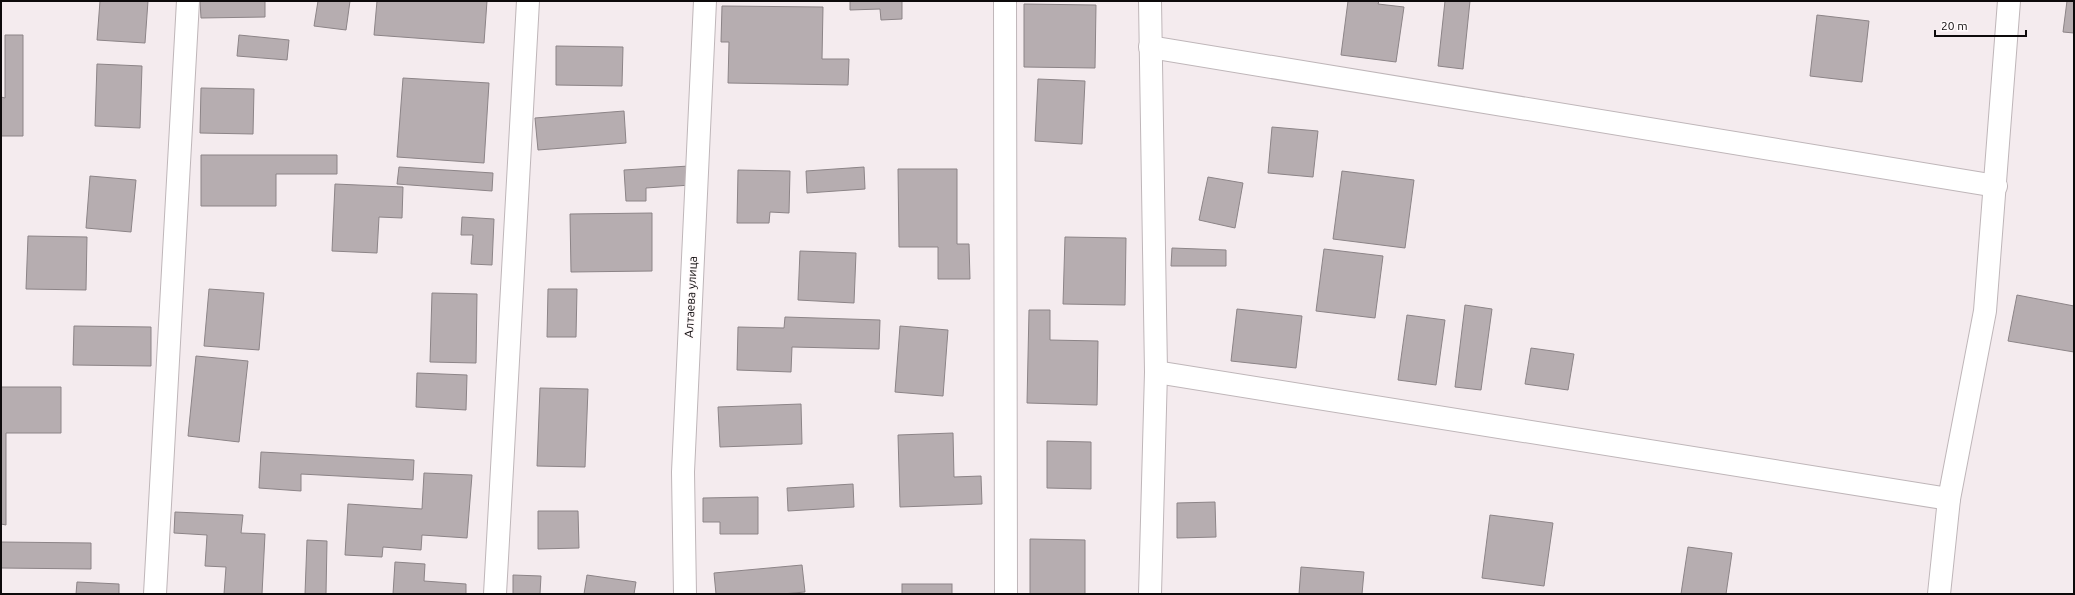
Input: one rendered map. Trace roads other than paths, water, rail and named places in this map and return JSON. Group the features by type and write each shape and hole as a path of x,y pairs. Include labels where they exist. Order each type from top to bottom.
{"street":[{"path":"155,594 188,1"},
{"path":"495,594 528,1"},
{"name":"Алтаева улица","path":"685,594 683,472 705,1"},
{"path":"1005,1 1006,594"},
{"path":"1150,1 1156,372 1150,594"},
{"path":"1939,594 1949,498 1985,311 1996,186 2009,1"},
{"path":"1150,47 1996,186"},
{"path":"1156,372 1949,498"}]}
